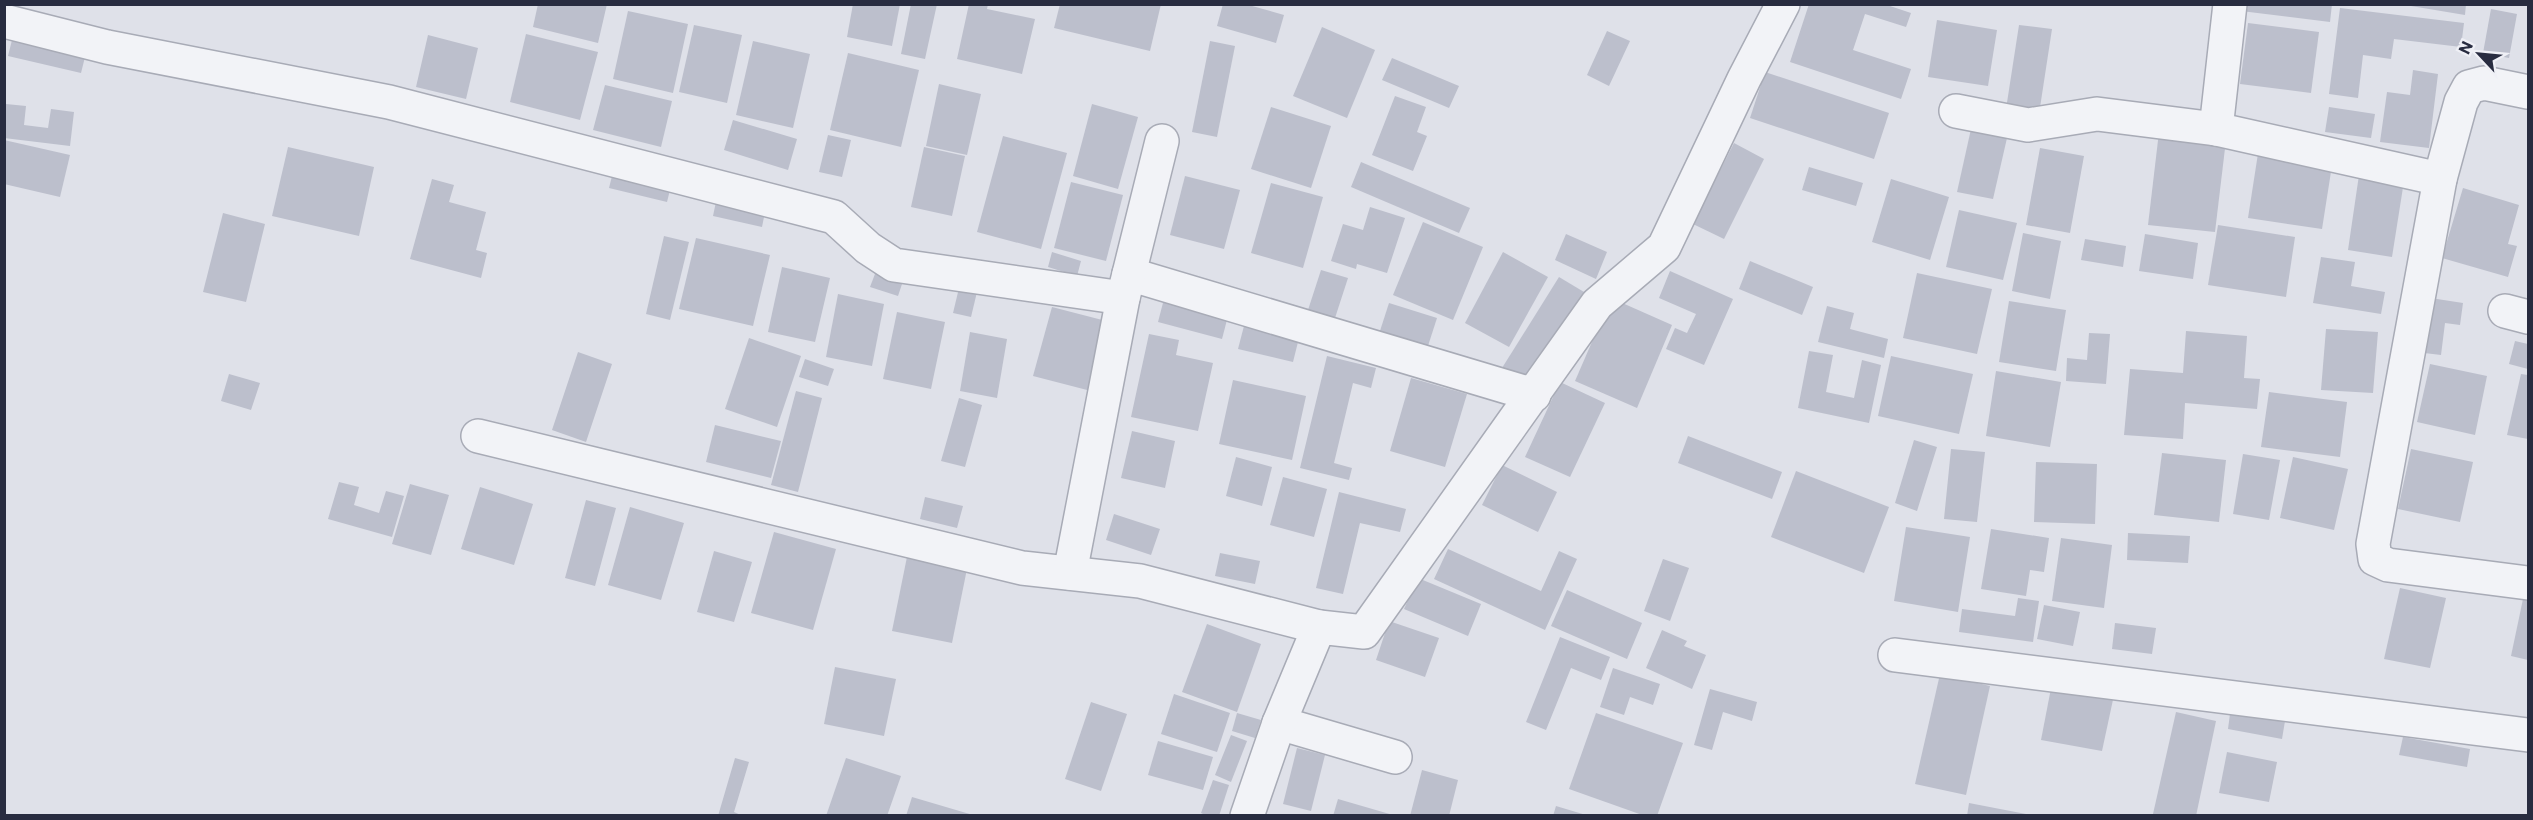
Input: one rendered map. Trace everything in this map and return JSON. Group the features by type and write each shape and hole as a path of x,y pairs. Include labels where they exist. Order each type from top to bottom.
{"street":[{"path":"478,436 1010,565 1140,581 1319,627 1364,632 1597,304 1664,247 1744,79 1783,4"},
{"path":"2216,129 2230,4"},
{"path":"4,21 107,47 389,102 834,216 868,248 894,265 1126,286 1534,395"},
{"path":"2529,92 2484,83 2469,87 2461,102 2440,179 2373,544 2375,559 2388,565 2529,583"},
{"path":"1956,111 2028,125 2097,114 2216,129 2440,179"},
{"path":"1070,573 1126,286 1162,141"},
{"path":"1247,816 1279,723 1319,627"},
{"path":"1895,655 2529,735"},
{"path":"1279,723 1395,757"}],"building":[{"path":"538,4 607,4 598,43 533,27"},
{"path":"853,4 900,4 892,46 847,37"},
{"path":"911,4 937,4 925,59 901,54"},
{"path":"969,4 988,4 987,9 1035,19 1022,74 957,59"},
{"path":"1060,4 1161,4 1150,51 1054,28"},
{"path":"1223,4 1245,4 1284,15 1276,43 1217,26"},
{"path":"1809,4 1884,4 1911,13 1906,27 1865,14 1853,50 1911,69 1901,99 1790,62"},
{"path":"2242,4 2332,4 2330,22 2241,11"},
{"path":"2399,4 2466,4 2465,15"},
{"path":"2340,8 2464,23 2461,47 2394,39 2391,59 2363,55 2358,98 2329,94"},
{"path":"2491,9 2517,14 2509,58 2483,53"},
{"path":"628,11 688,24 673,93 613,79"},
{"path":"1937,20 1997,30 1988,86 1928,77"},
{"path":"2248,23 2319,32 2311,93 2240,84"},
{"path":"694,25 742,35 727,103 679,92"},
{"path":"2019,25 2052,29 2039,114 2006,109"},
{"path":"1322,27 1375,50 1347,118 1293,96"},
{"path":"15,28 88,45 81,73 8,56"},
{"path":"1607,31 1630,41 1609,86 1587,75"},
{"path":"526,34 598,52 580,120 510,102"},
{"path":"428,35 478,48 466,99 416,87"},
{"path":"753,41 810,54 793,128 736,115"},
{"path":"1210,41 1235,46 1217,137 1192,132"},
{"path":"848,53 919,70 901,147 830,130"},
{"path":"1392,58 1459,86 1449,108 1382,80"},
{"path":"2413,70 2438,74 2429,148 2380,142 2387,92 2410,95"},
{"path":"1765,72 1889,113 1874,159 1750,118"},
{"path":"939,84 981,94 967,155 926,146"},
{"path":"605,85 672,101 661,147 593,130"},
{"path":"1395,96 1426,107 1417,132 1427,136 1413,171 1372,155"},
{"path":"6,104 26,106 24,125 48,128 51,109 74,112 70,146 4,138"},
{"path":"1092,104 1138,117 1118,189 1073,176"},
{"path":"1271,107 1331,126 1311,188 1251,169"},
{"path":"2329,107 2375,114 2371,138 2325,132"},
{"path":"733,120 797,139 788,170 724,150"},
{"path":"1971,129 2007,138 1993,199 1957,192"},
{"path":"2159,132 2226,140 2215,232 2148,225"},
{"path":"828,135 851,140 842,177 819,172"},
{"path":"1003,136 1067,153 1041,249 977,232"},
{"path":"4,140 70,155 60,197 4,184"},
{"path":"1734,143 1764,159 1724,239 1693,224"},
{"path":"288,147 374,167 359,236 272,216"},
{"path":"924,147 965,156 952,216 911,207"},
{"path":"2259,147 2333,159 2322,229 2248,218"},
{"path":"2040,148 2084,156 2070,233 2026,225"},
{"path":"1361,162 1470,208 1459,233 1351,187"},
{"path":"1809,167 1863,183 1856,206 1802,190"},
{"path":"614,168 672,182 667,202 609,188"},
{"path":"2359,175 2404,181 2392,257 2348,250"},
{"path":"1185,176 1240,190 1224,249 1170,235"},
{"path":"432,179 454,185 449,202 486,212 476,250 487,253 481,278 410,259"},
{"path":"1891,179 1949,197 1930,260 1872,242"},
{"path":"1071,182 1123,195 1106,261 1054,248"},
{"path":"1271,183 1323,197 1303,268 1251,253"},
{"path":"2463,188 2519,205 2508,244 2517,246 2508,277 2442,258"},
{"path":"718,192 767,202 762,227 713,216"},
{"path":"1370,207 1405,218 1387,273 1357,264 1356,269 1331,261 1343,224 1363,230"},
{"path":"1959,210 2017,223 2003,280 1946,267"},
{"path":"223,213 265,224 246,302 203,292"},
{"path":"1423,222 1483,247 1453,320 1393,295"},
{"path":"2218,225 2295,237 2286,297 2208,285"},
{"path":"2023,233 2061,241 2050,299 2012,291"},
{"path":"1566,234 1607,252 1596,279 1555,260"},
{"path":"2145,234 2198,243 2193,279 2139,271"},
{"path":"664,236 689,242 670,320 646,314"},
{"path":"696,238 770,255 753,326 679,309"},
{"path":"2085,239 2126,246 2123,267 2081,260"},
{"path":"1052,252 1081,261 1077,276 1048,267"},
{"path":"1503,252 1548,277 1509,347 1465,323"},
{"path":"2321,257 2355,262 2351,286 2385,292 2381,314 2313,303"},
{"path":"1750,261 1813,287 1802,315 1739,289"},
{"path":"878,266 905,275 898,296 870,287"},
{"path":"782,267 830,278 815,342 768,332"},
{"path":"1321,270 1348,278 1335,318 1308,310"},
{"path":"1670,271 1733,299 1704,365 1666,349 1675,328 1687,333 1696,314 1659,298"},
{"path":"1917,273 1992,289 1977,354 1903,338"},
{"path":"1559,277 1584,292 1527,383 1502,368"},
{"path":"959,288 977,292 971,317 953,313"},
{"path":"838,294 884,304 872,366 826,357"},
{"path":"2424,297 2463,303 2460,325 2445,323 2441,355 2416,352"},
{"path":"1611,298 1672,325 1637,408 1575,381"},
{"path":"1164,299 1228,316 1222,339 1158,322"},
{"path":"2009,301 2066,310 2056,371 1999,362"},
{"path":"1389,303 1437,318 1427,349 1379,334"},
{"path":"1827,306 1854,313 1850,329 1888,339 1884,358 1818,342"},
{"path":"1052,307 1110,322 1091,391 1033,376"},
{"path":"897,312 945,322 931,389 883,379"},
{"path":"1245,322 1300,334 1293,362 1238,349"},
{"path":"2326,329 2378,332 2373,393 2321,390"},
{"path":"2186,331 2247,336 2244,378 2260,379 2257,409 2185,403 2183,439 2124,435 2130,369 2183,373"},
{"path":"970,332 1007,339 997,398 960,391"},
{"path":"2089,333 2110,334 2106,384 2066,381 2067,358 2087,360"},
{"path":"1149,334 1179,340 1176,355 1213,363 1198,431 1131,417"},
{"path":"749,338 801,356 777,427 725,409"},
{"path":"2515,341 2528,344 2528,369 2509,364"},
{"path":"1809,351 1833,355 1826,392 1854,398 1862,360 1881,365 1869,423 1798,408"},
{"path":"578,352 612,364 586,442 552,430"},
{"path":"1327,356 1376,368 1371,388 1353,383 1334,463 1352,468 1349,480 1300,468"},
{"path":"1891,356 1973,374 1959,434 1878,416"},
{"path":"805,359 834,369 828,386 799,377"},
{"path":"2430,364 2487,376 2475,435 2417,422"},
{"path":"1996,371 2061,382 2050,447 1986,436"},
{"path":"229,374 260,383 251,410 221,401"},
{"path":"2521,374 2528,375 2528,439 2507,435"},
{"path":"1411,378 1467,394 1445,467 1390,451"},
{"path":"1233,380 1306,396 1292,460 1219,444"},
{"path":"1560,382 1605,403 1570,477 1525,457"},
{"path":"796,391 822,398 798,492 771,485"},
{"path":"2269,392 2347,402 2340,457 2261,447"},
{"path":"959,398 982,405 965,467 941,461"},
{"path":"715,425 781,441 771,478 706,462"},
{"path":"1132,431 1175,441 1165,488 1121,478"},
{"path":"1688,436 1782,472 1772,499 1678,463"},
{"path":"1914,440 1937,447 1917,511 1895,503"},
{"path":"1951,449 1985,452 1977,522 1944,519"},
{"path":"2411,449 2473,462 2460,522 2398,509"},
{"path":"2162,453 2226,460 2219,522 2154,515"},
{"path":"2243,454 2280,460 2269,520 2233,514"},
{"path":"1236,457 1272,467 1262,506 1226,496"},
{"path":"2293,457 2348,469 2334,530 2280,518"},
{"path":"2036,462 2097,464 2095,524 2034,522"},
{"path":"1502,465 1557,492 1538,532 1482,505"},
{"path":"1796,471 1889,507 1864,573 1771,537"},
{"path":"1283,477 1327,489 1314,537 1270,525"},
{"path":"339,482 359,487 354,505 379,513 386,491 404,496 392,537 328,519"},
{"path":"410,484 449,495 431,555 392,544"},
{"path":"480,487 533,504 514,565 461,549"},
{"path":"1339,492 1406,509 1400,532 1360,523 1343,594 1316,588"},
{"path":"925,497 963,506 957,528 920,519"},
{"path":"586,500 616,508 595,586 565,578"},
{"path":"630,507 684,523 661,600 608,585"},
{"path":"1114,514 1160,529 1151,555 1106,540"},
{"path":"1906,527 1970,537 1958,612 1894,601"},
{"path":"1991,529 2049,538 2044,572 2030,570 2026,596 1981,589"},
{"path":"774,532 836,549 813,630 751,613"},
{"path":"2128,533 2190,536 2188,563 2127,560"},
{"path":"2061,538 2112,545 2104,608 2052,601"},
{"path":"909,547 969,559 952,643 892,631"},
{"path":"1448,549 1541,591 1559,551 1577,559 1545,630 1434,579"},
{"path":"714,551 752,562 734,622 697,612"},
{"path":"1220,553 1260,561 1255,584 1215,576"},
{"path":"1663,559 1689,568 1670,621 1644,611"},
{"path":"1418,578 1481,604 1468,636 1404,609"},
{"path":"2400,588 2446,598 2430,668 2384,659"},
{"path":"1567,590 1642,623 1627,659 1551,626"},
{"path":"2018,598 2039,601 2033,642 1959,632 1962,609 2015,616"},
{"path":"2523,599 2528,600 2528,660 2511,656"},
{"path":"2044,605 2080,612 2073,646 2037,639"},
{"path":"1389,621 1439,638 1425,677 1376,660"},
{"path":"2115,623 2156,628 2152,654 2112,649"},
{"path":"1207,624 1261,644 1237,712 1182,692"},
{"path":"1662,630 1687,641 1684,646 1706,655 1692,689 1646,668"},
{"path":"1560,637 1610,657 1601,680 1571,668 1546,730 1526,722"},
{"path":"835,667 896,679 884,736 824,724"},
{"path":"1613,668 1660,684 1653,705 1630,697 1624,715 1600,707"},
{"path":"1940,674 1990,686 1966,795 1915,784"},
{"path":"2052,683 2114,695 2102,751 2041,740"},
{"path":"1710,689 1757,702 1752,721 1723,712 1712,750 1694,745"},
{"path":"1174,694 1230,713 1217,752 1161,734"},
{"path":"1091,702 1127,714 1101,791 1065,779"},
{"path":"2231,706 2286,715 2282,739 2228,729"},
{"path":"2176,712 2216,721 2196,816 2153,814"},
{"path":"1237,713 1261,720 1255,738 1232,731"},
{"path":"1596,713 1683,743 1657,816 1645,816 1569,789"},
{"path":"1231,735 1247,741 1231,782 1215,775"},
{"path":"2403,737 2470,749 2467,767 2399,755"},
{"path":"1158,741 1213,757 1203,790 1148,775"},
{"path":"1297,748 1325,755 1311,811 1283,804"},
{"path":"2227,752 2277,762 2269,802 2219,793"},
{"path":"735,758 749,762 734,812 743,816 718,816"},
{"path":"846,758 901,776 887,816 826,816"},
{"path":"1422,770 1458,780 1449,816 1410,816"},
{"path":"1213,780 1229,785 1219,816 1207,816 1201,813"},
{"path":"912,797 973,815 906,816"},
{"path":"1338,799 1393,815 1393,816 1333,816"},
{"path":"1969,803 2026,814 2026,816 1967,816"},
{"path":"1556,806 1586,815 1553,816"}]}
